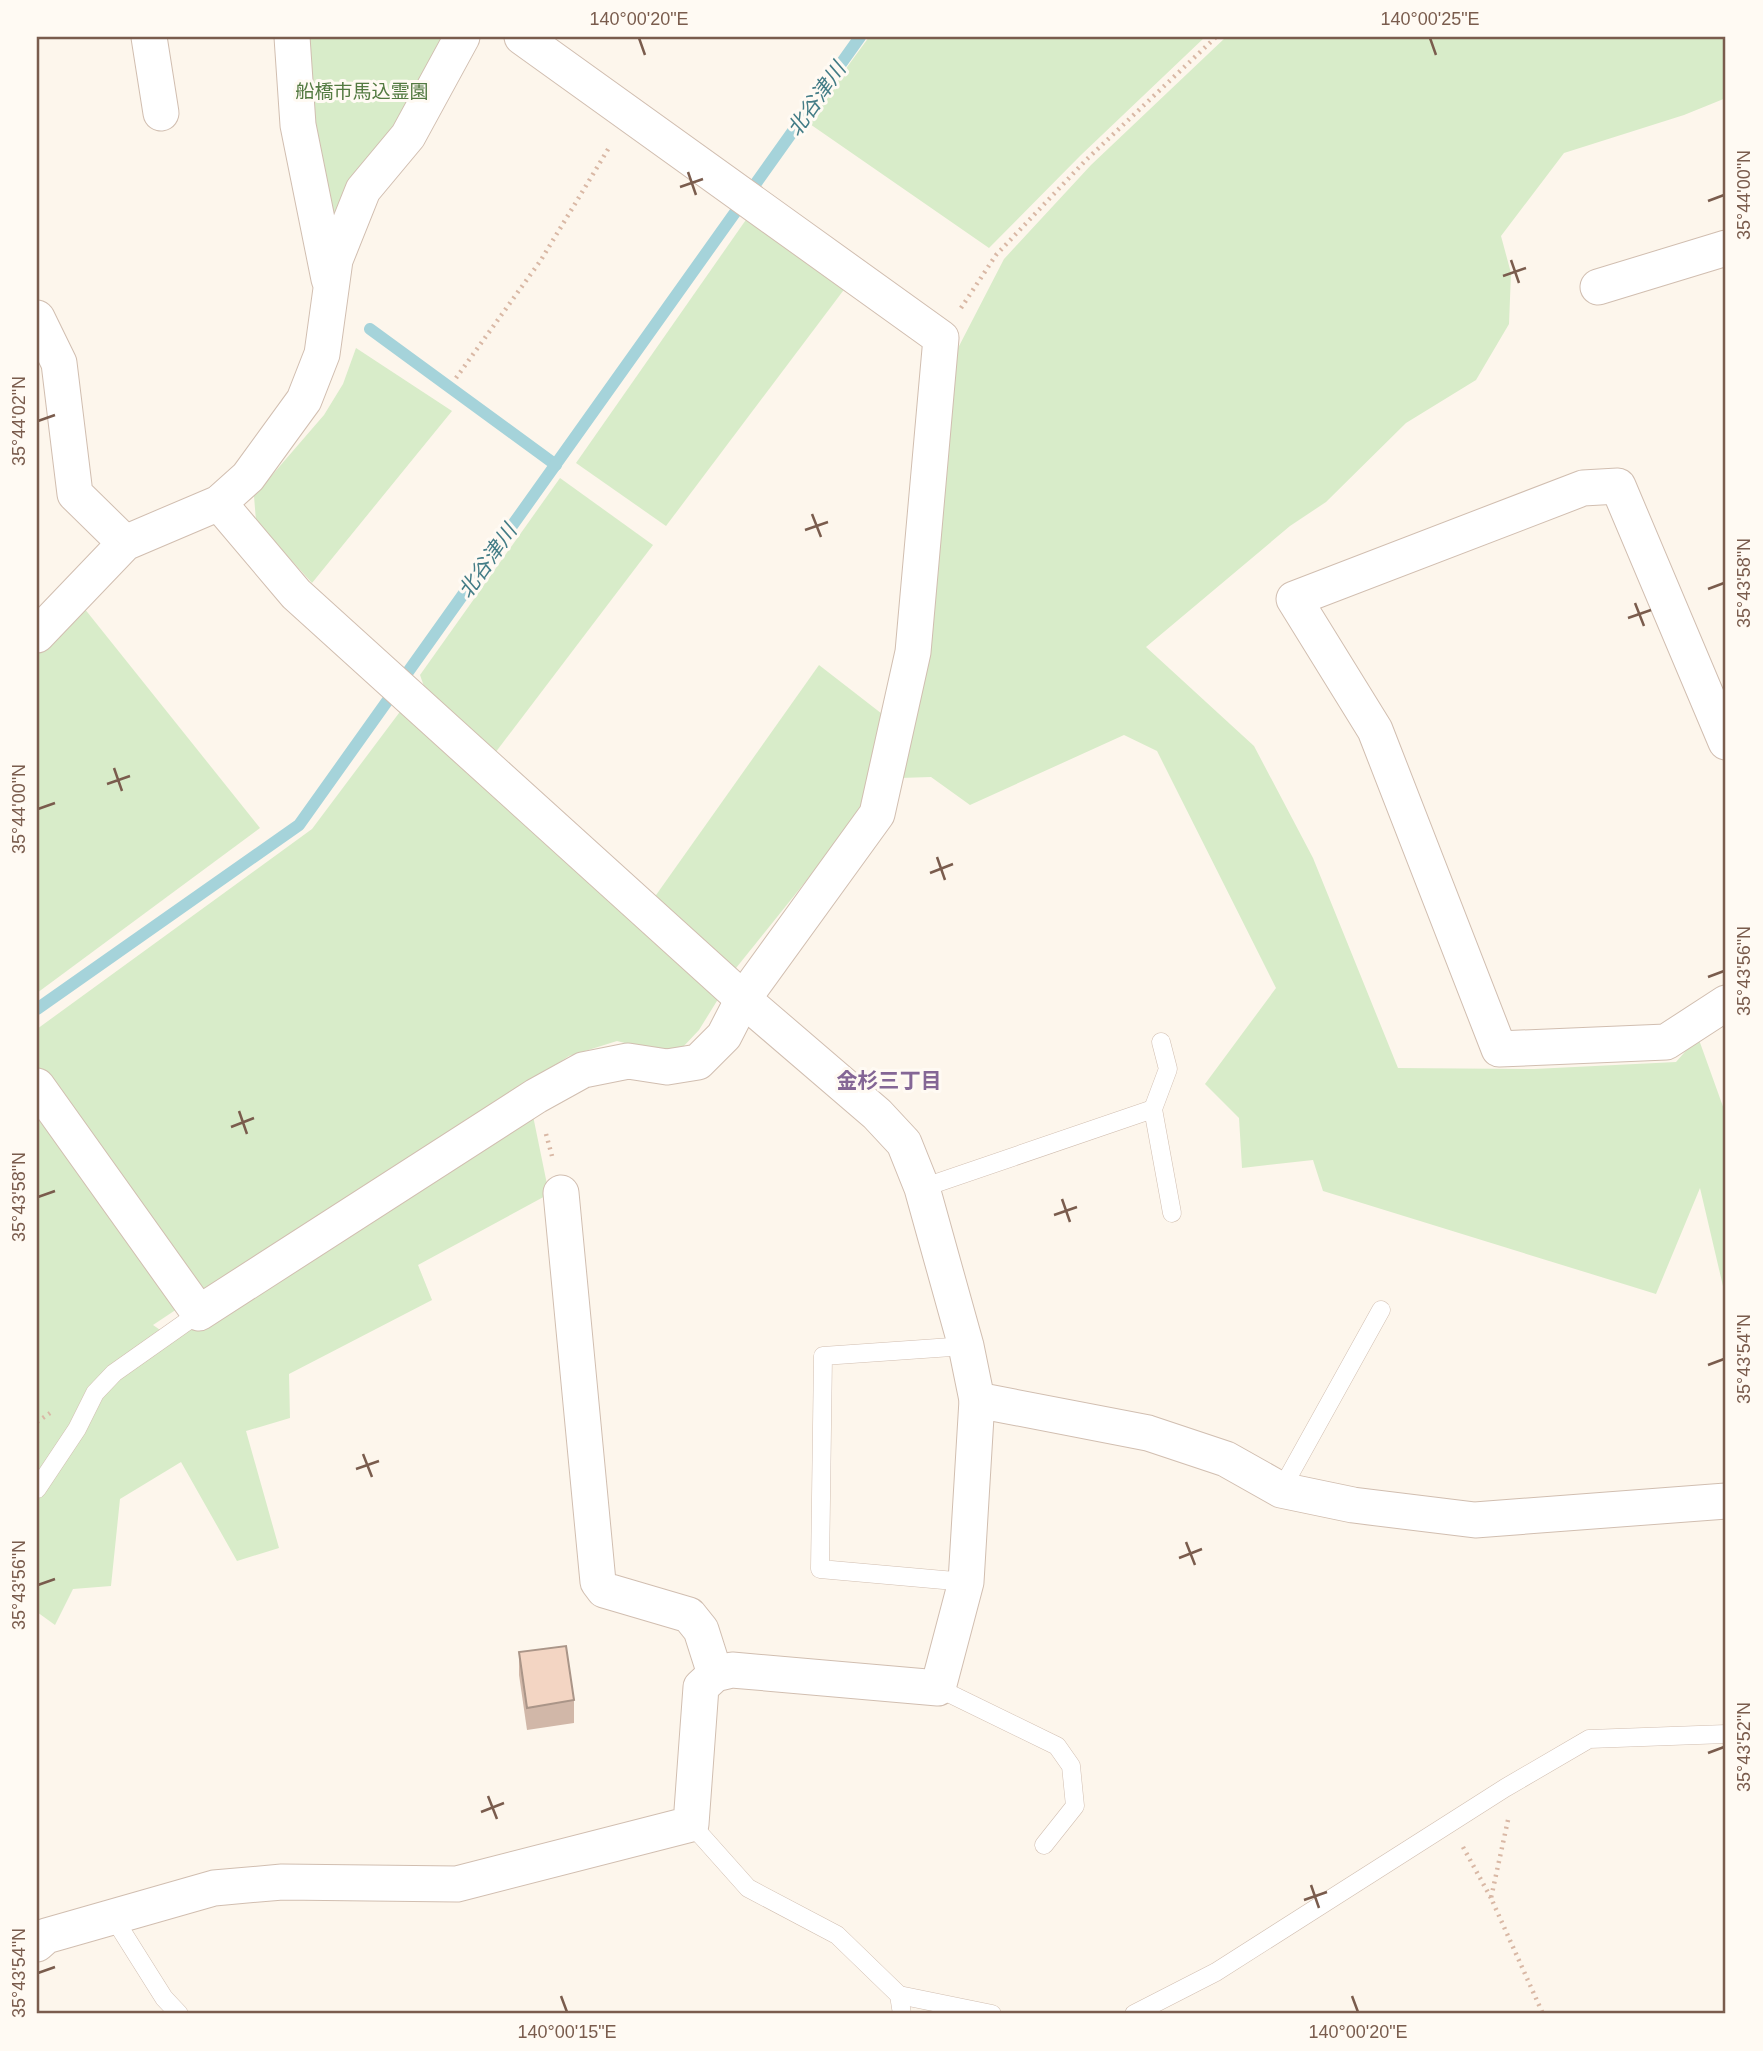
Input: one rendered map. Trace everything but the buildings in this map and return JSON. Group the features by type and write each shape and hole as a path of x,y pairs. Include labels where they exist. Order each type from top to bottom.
{"street":[{"path":"149,37 161,113"},
{"path":"292,37 298,125 331,289"},
{"path":"37,635 125,542 219,503 248,477 304,400 322,354 335,260 363,190 408,136 462,37"},
{"path":"37,1086 199,1313 536,1096 583,1070 628,1061 667,1067 698,1062 724,1036 743,999 877,814 913,652 941,338 522,37"},
{"path":"1598,287 1726,248"},
{"path":"37,318 59,363 75,494 125,542"},
{"path":"1726,742 1618,486 1583,488 1294,599 1375,730 1499,1049 1666,1042 1726,1003"},
{"path":"37,1944 46,1936 214,1888 282,1882 457,1884 691,1824 701,1687 715,1674 732,1670 938,1688 966,1582 977,1400 966,1346 922,1188 904,1143 877,1114 743,999 296,594 219,503"},
{"path":"561,1193 598,1582 604,1590 690,1615 701,1630 715,1674"},
{"path":"977,1400 1148,1433 1226,1459 1281,1490 1353,1505 1475,1520 1726,1501"}],"lane":[{"path":"1161,1042 1168,1069 1153,1109 1172,1213"},
{"path":"922,1188 1153,1109"},
{"path":"1281,1490 1381,1310"},
{"path":"37,1489 105,1382 199,1313"},
{"path":"966,1346 823,1356 820,1569 966,1582"},
{"path":"938,1688 1057,1746 1071,1766 1074,1806 1044,1845"},
{"path":"1134,2014 1216,1972 1505,1788 1589,1739 1726,1734"},
{"path":"691,1824 748,1888 837,1935 899,1995 992,2014"},
{"path":"113,1917 164,1998 179,2014"},
{"path":"899,1995 902,2014"}],"path":[{"path":"941,338 996,255 1086,160 1216,37"},
{"path":"456,378 541,260 629,114"},
{"path":"536,1096 561,1193"},
{"path":"1491,1898 1509,1812 1505,1788"},
{"path":"1450,1825 1491,1898 1543,2014"}],"green space":[{"name":"船橋市馬込霊園","path":"298,37 449,37 328,242"},
{"path":"869,37 1205,37 1081,155 989,248 807,122"},
{"path":"1226,37 1726,37 1726,98 1684,115 1564,153 1501,236 1511,273 1509,324 1476,380 1406,423 1326,502 1290,526 1146,647 1254,746 1313,858 1398,1068 1534,1069 1676,1062 1698,1037 1726,1115 1726,1299 1700,1188 1656,1294 1323,1191 1313,1160 1242,1168 1239,1118 1205,1084 1276,988 1157,751 1124,735 970,805 931,777 900,778 957,350 1004,259 1091,165"},
{"path":"750,214 849,283 666,526 576,463"},
{"path":"356,348 452,411 312,583 256,521 254,496 324,415 343,384"},
{"path":"560,478 653,545 492,757 427,695 420,675"},
{"path":"84,608 260,828 37,993 37,654"},
{"path":"819,665 886,717 867,805 732,973 649,905"},
{"path":"405,705 720,996 699,1030 682,1048 652,1050 617,1041 569,1056 320,1220 199,1293 37,1067 37,1029 312,829"},
{"path":"531,1106 549,1194 418,1265 432,1300 289,1374 290,1418 246,1431 279,1548 237,1561 181,1462 120,1499 111,1586 73,1589 55,1625 37,1612 37,1114 180,1307 153,1325 173,1339"}],"waterway":[{"name":"北谷津川","path":"37,1009 299,825 860,37"},
{"path":"370,329 556,465"}],"district":[{"name":"金杉三丁目","path":"889,1080"}]}
